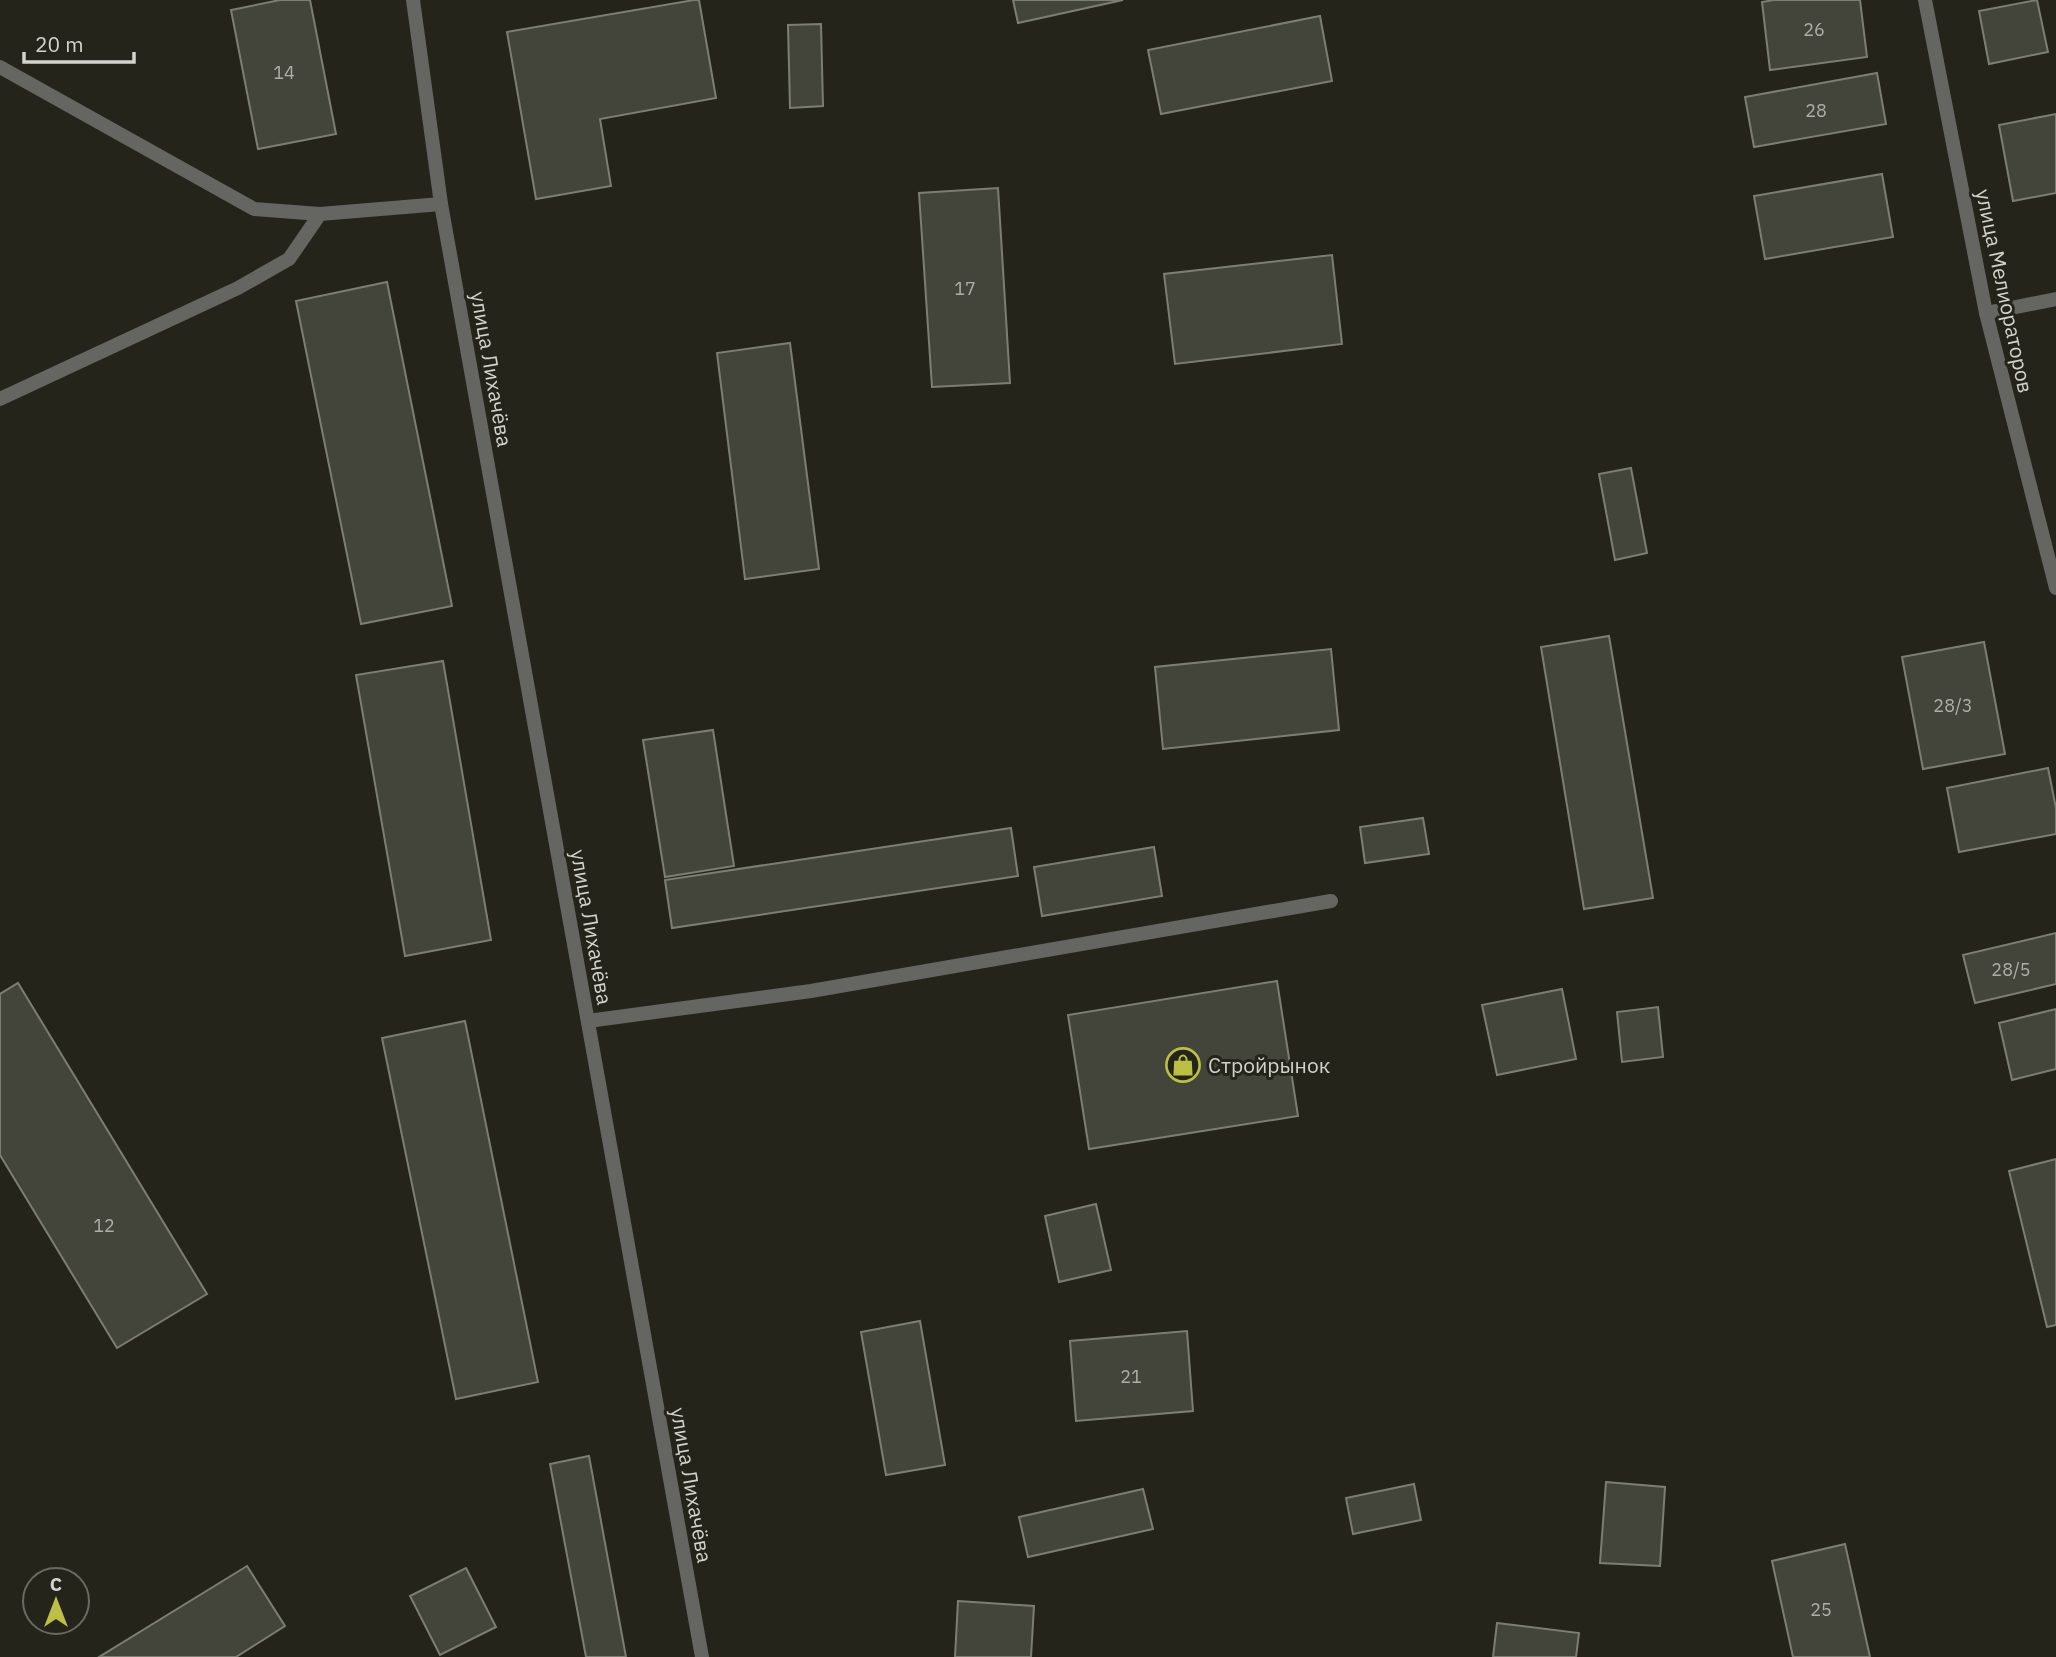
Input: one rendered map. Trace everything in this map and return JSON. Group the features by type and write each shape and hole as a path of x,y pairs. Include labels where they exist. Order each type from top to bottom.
{"street":[{"name":"улица Лихачёва","path":"413,0 441,204 702,1657"},
{"name":"улица Мелиораторов","path":"1925,0 1986,313 2056,588"},
{"path":"0,67 254,209 320,214 441,204"},
{"path":"0,400 238,288 279,265 289,259 320,214"},
{"path":"1986,313 2056,299"},
{"path":"588,1021 811,991 1331,901"}],"building":[{"path":"280,0 310,0 336,134 258,149 231,10"},
{"path":"699,0 716,98 600,119 611,186 536,199 507,32"},
{"path":"1013,0 1123,0 1018,23"},
{"path":"1860,0 1867,57 1770,70 1762,2"},
{"path":"2037,0 2048,52 1989,64 1979,11"},
{"path":"1320,16 1332,81 1161,114 1148,50"},
{"path":"821,24 823,106 790,108 788,25"},
{"path":"1877,73 1886,124 1754,147 1745,97"},
{"path":"2056,114 2056,193 2013,201 1999,125"},
{"path":"1882,174 1893,237 1765,259 1754,196"},
{"path":"998,188 1010,383 932,387 919,193"},
{"path":"1332,255 1342,344 1175,364 1164,274"},
{"path":"387,282 452,606 361,624 296,301"},
{"path":"790,343 819,569 745,579 717,353"},
{"path":"1631,468 1647,553 1615,560 1599,474"},
{"path":"1609,636 1653,898 1584,909 1541,647"},
{"path":"1984,642 2005,754 1923,769 1902,657"},
{"path":"1331,649 1339,730 1163,749 1155,667"},
{"path":"443,661 491,940 405,956 356,675"},
{"path":"713,730 734,866 665,877 643,740"},
{"path":"2048,768 2056,808 2056,834 1959,852 1947,788"},
{"path":"1423,818 1429,854 1365,863 1360,827"},
{"path":"1011,828 1018,876 672,928 665,880"},
{"path":"1154,847 1162,896 1042,916 1034,867"},
{"path":"2056,933 2056,984 1975,1003 1963,955"},
{"name":"Стройрынок","path":"1277,981 1298,1116 1089,1149 1068,1015"},
{"path":"18,983 207,1294 117,1348 0,1155 0,994"},
{"path":"1562,989 1576,1059 1497,1075 1482,1005"},
{"path":"1658,1007 1663,1057 1622,1062 1617,1012"},
{"path":"2056,1009 2056,1069 2012,1080 1999,1023"},
{"path":"465,1021 538,1382 456,1399 382,1038"},
{"path":"2056,1159 2056,1325 2047,1327 2009,1171"},
{"path":"1096,1204 1111,1270 1059,1282 1045,1216"},
{"path":"920,1321 945,1465 886,1475 861,1332"},
{"path":"1187,1331 1193,1411 1076,1421 1070,1341"},
{"path":"589,1456 626,1657 586,1657 550,1464"},
{"path":"1606,1482 1665,1487 1660,1566 1600,1563"},
{"path":"1414,1484 1421,1520 1353,1534 1346,1498"},
{"path":"1143,1489 1153,1529 1028,1557 1019,1517"},
{"path":"1845,1544 1870,1657 1793,1657 1772,1561"},
{"path":"247,1566 285,1626 236,1657 99,1657"},
{"path":"466,1568 496,1627 440,1655 410,1596"},
{"path":"958,1601 1034,1606 1031,1657 955,1657"},
{"path":"1497,1623 1579,1633 1576,1657 1493,1657"}],"place":[{"name":"Стройрынок","path":"1183,1065"}]}
